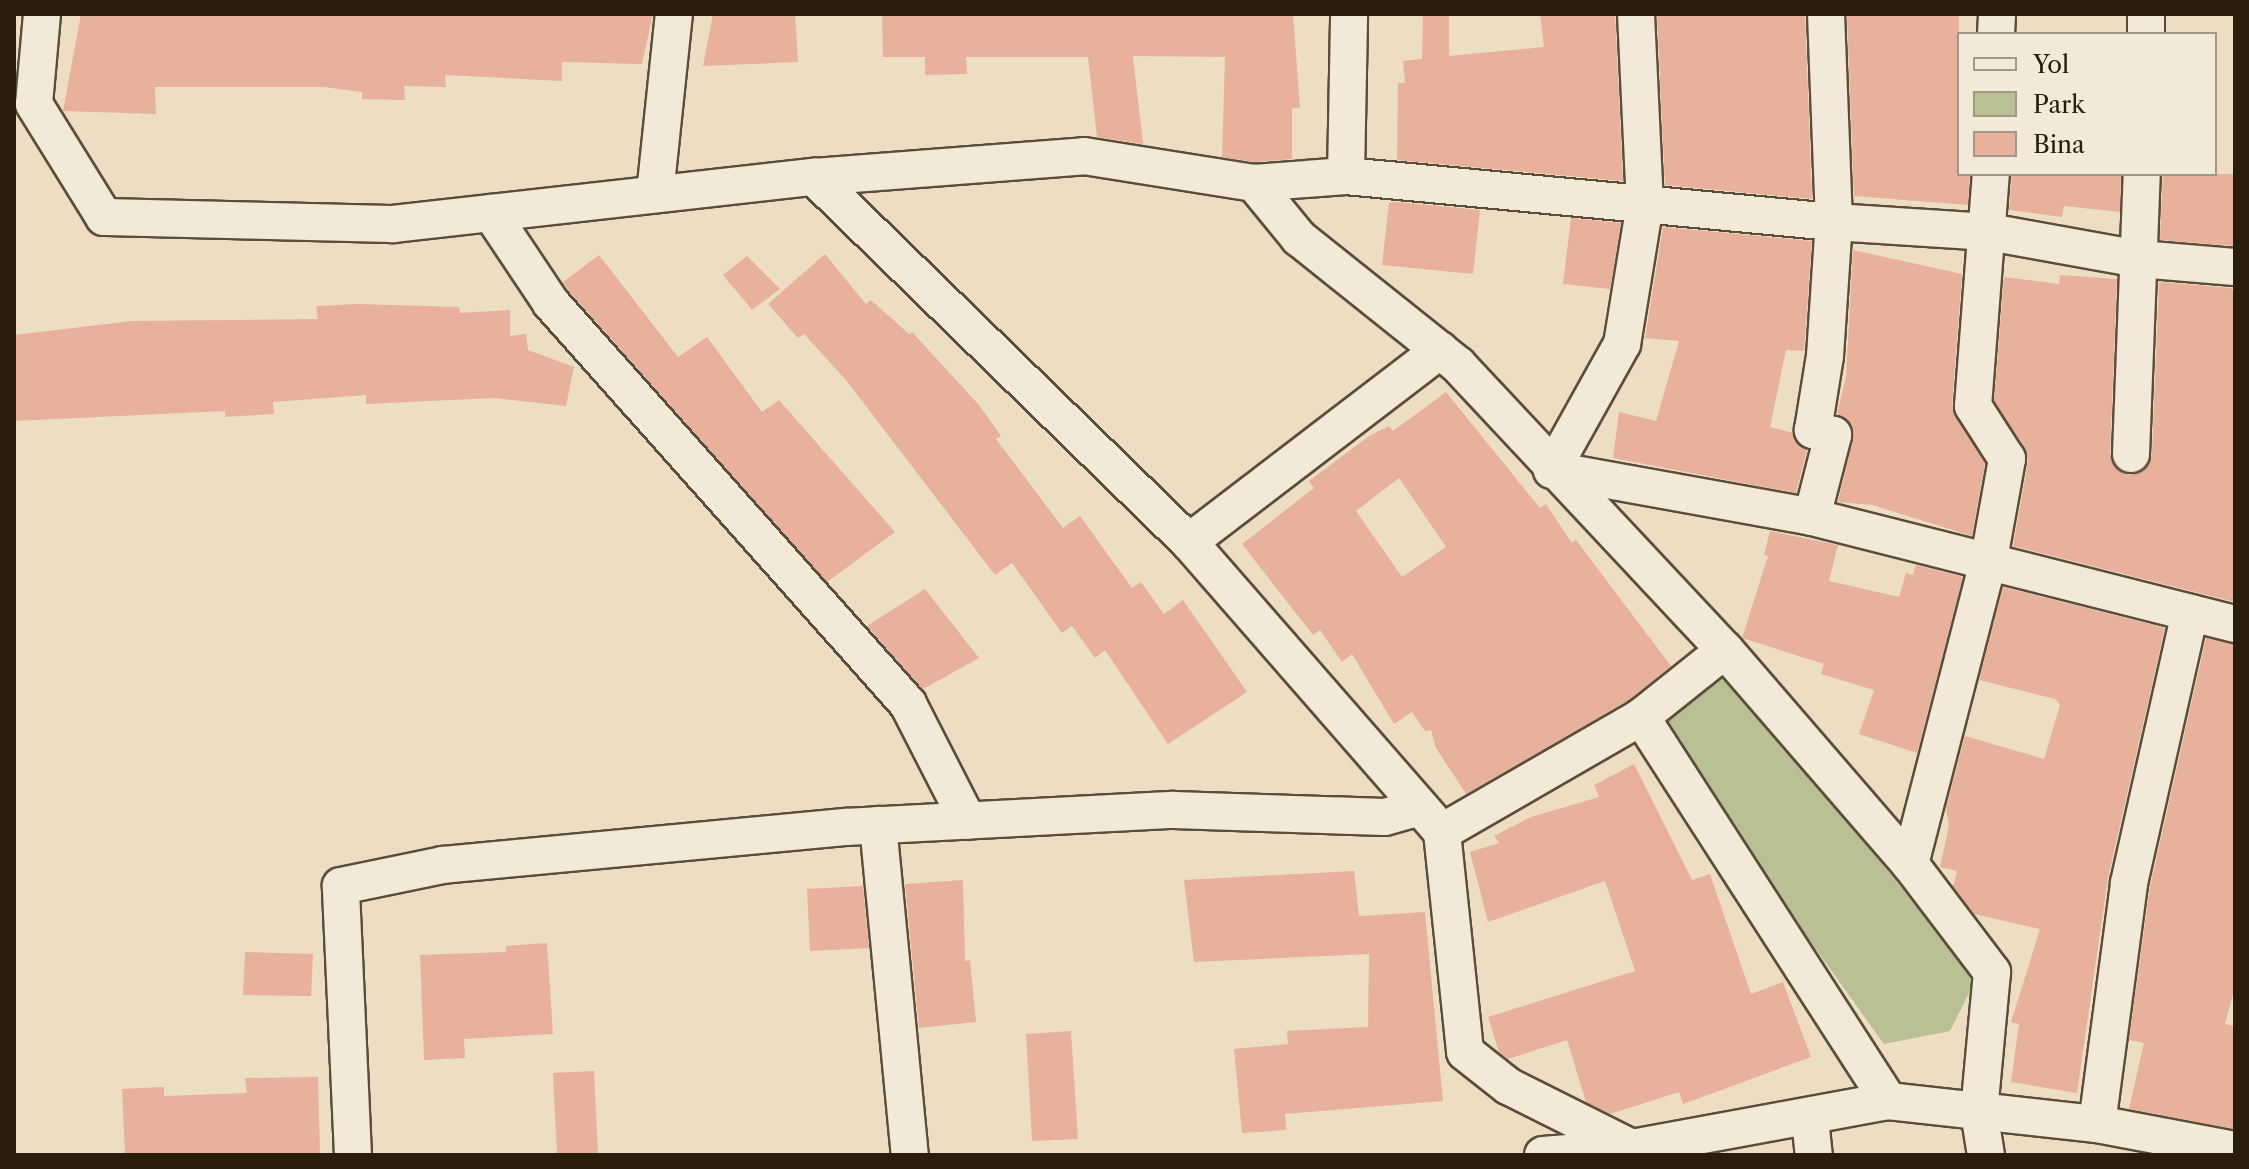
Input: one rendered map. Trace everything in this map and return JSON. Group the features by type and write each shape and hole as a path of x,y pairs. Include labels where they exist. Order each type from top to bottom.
{"street":[{"path":"42,14 34,104 104,217 393,224 814,177 1084,156 1254,183 1346,176 1834,222 1989,232 2139,259 2235,267"},
{"path":"655,194 674,14"},
{"path":"1346,176 1349,14"},
{"path":"1552,470 1622,344 1645,204 1636,14"},
{"path":"1812,517 1833,435 1813,430 1825,356 1834,222 1826,14"},
{"path":"1910,864 1989,559 2007,459 1973,406 1989,232 1991,176"},
{"path":"2131,454 2142,176"},
{"path":"814,177 1189,542 1431,820 1465,1052 1508,1086 1632,1148"},
{"path":"1254,183 1299,238 1440,350 1725,650 1910,864 1992,972 1979,1112 1986,1155"},
{"path":"491,213 551,303 908,704 968,821"},
{"path":"1189,542 1440,350"},
{"path":"1552,470 1812,517 1989,559 2235,624"},
{"path":"2097,1124 2129,883 2190,613"},
{"path":"353,1155 341,886 443,865 878,825 1174,810 1431,820 1641,717 1725,650"},
{"path":"1641,717 1888,1101"},
{"path":"878,825 910,1155"},
{"path":"1543,1155 1632,1148 1810,1119 1888,1101 2097,1124 2235,1150"},
{"path":"1810,1119 1814,1155"}],"green space":[{"path":"1728,675 1976,979 1950,1031 1884,1044 1653,722"}],"building":[{"path":"81,14 653,14 642,64 562,62 562,81 445,75 446,87 404,86 405,100 362,99 362,92 324,87 155,87 156,114 63,111"},
{"path":"713,14 795,14 798,62 703,66"},
{"path":"882,14 1293,14 1300,108 1292,108 1292,159 1255,162 1222,157 1225,57 1133,56 1143,144 1097,137 1088,57 966,57 967,74 925,75 925,57 883,57"},
{"path":"1423,14 1449,14 1449,56 1544,47 1540,14 1615,14 1623,181 1397,160 1398,83 1405,83 1403,61 1422,59"},
{"path":"1657,14 1805,14 1812,199 1665,185"},
{"path":"1847,14 1959,14 1957,176 1970,176 1968,205 1854,196"},
{"path":"2235,174 2235,246 2160,240 2163,176"},
{"path":"2012,176 2121,176 2120,212 2064,206 2062,217 2009,210"},
{"path":"1389,203 1480,210 1473,274 1382,265"},
{"path":"1571,218 1621,223 1610,289 1563,284"},
{"path":"1663,227 1812,241 1804,351 1786,350 1770,427 1793,433 1807,450 1796,493 1613,458 1619,412 1656,421 1679,341 1645,338"},
{"path":"1853,250 1962,274 1952,405 1985,463 1972,536 1872,505 1838,502 1853,439 1848,421 1837,414 1846,377"},
{"path":"825,254 866,304 871,300 909,334 912,332 979,405 1001,436 996,439 1063,528 1080,516 1132,588 1141,582 1164,614 1183,600 1247,692 1168,744 1105,650 1095,658 1072,626 1062,633 1012,563 995,575 846,380 804,334 798,338 768,304"},
{"path":"599,255 678,357 707,337 762,412 779,400 895,532 827,582 568,290 563,282"},
{"path":"747,256 780,289 752,310 723,275"},
{"path":"2060,275 2117,279 2110,453 2113,464 2129,475 2141,472 2152,455 2159,282 2231,288 2235,293 2235,602 2013,546 2028,462 2025,448 1994,401 2004,277 2059,284"},
{"path":"316,306 459,307 460,313 510,310 510,336 526,334 528,350 574,367 566,406 494,398 366,404 366,395 273,402 274,414 225,417 225,411 14,421 14,335 132,321 318,319"},
{"path":"1446,392 1540,508 1546,504 1572,543 1576,540 1671,666 1629,700 1466,794 1436,748 1431,730 1425,731 1412,712 1394,724 1352,654 1342,662 1320,630 1313,635 1242,544 1314,488 1309,481 1369,436 1389,426 1393,431","holes":["1399,478 1446,547 1402,577 1356,511"]},
{"path":"1770,531 1838,545 1829,581 1899,597 1906,573 1913,575 1916,565 1963,577 1917,753 1859,734 1874,690 1821,674 1824,664 1742,638 1768,556 1764,555"},
{"path":"2003,587 2165,628 2108,878 2077,1093 2011,1082 2019,1024 2011,1022 2040,929 1974,914 1953,886 1957,871 1940,867 1949,825 1946,808 1965,736 2044,759 2060,705 2055,699 1979,680"},
{"path":"925,589 979,658 923,689 867,626"},
{"path":"2206,638 2235,644 2235,987 2225,1024 2235,1026 2235,1129 2129,1109 2144,1043 2129,1040 2150,887"},
{"path":"1634,764 1692,880 1710,874 1751,994 1783,982 1811,1057 1683,1104 1679,1092 1610,1114 1586,1102 1567,1040 1508,1059 1499,1052 1488,1017 1635,971 1605,881 1488,922 1470,852 1499,843 1494,836 1531,817 1599,797 1594,785"},
{"path":"1354,871 1359,916 1425,912 1443,1101 1285,1114 1286,1130 1242,1133 1234,1049 1288,1044 1287,1031 1368,1027 1369,954 1194,962 1184,880"},
{"path":"963,880 965,961 970,960 976,1022 919,1028 905,884"},
{"path":"863,886 869,948 810,951 807,889"},
{"path":"547,943 553,1034 464,1039 465,1058 424,1060 420,955 506,952 506,946"},
{"path":"245,952 313,954 311,996 243,995"},
{"path":"1071,1031 1078,1139 1032,1141 1026,1034"},
{"path":"594,1071 598,1155 557,1155 553,1073"},
{"path":"318,1077 320,1155 125,1155 122,1089 164,1087 164,1096 247,1093 245,1078"}]}
